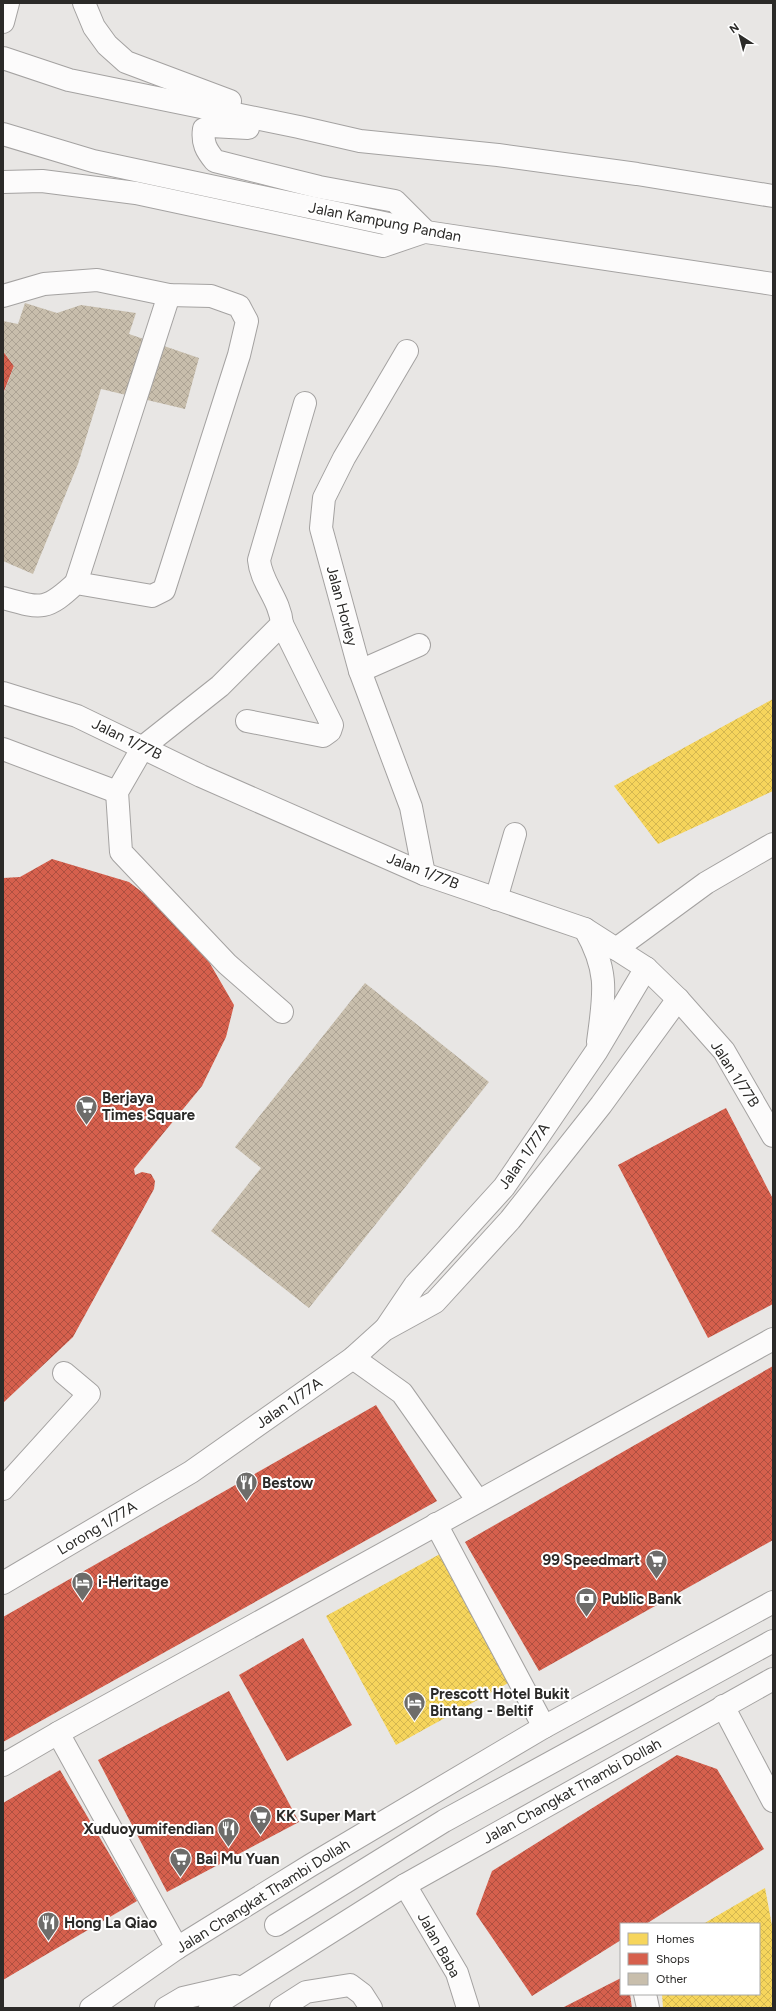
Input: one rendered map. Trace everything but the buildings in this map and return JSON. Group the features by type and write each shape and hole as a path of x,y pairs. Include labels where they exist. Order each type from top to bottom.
{"street":[{"path":"3,22 8,3"},
{"path":"84,3 94,27 106,45 126,62 299,127"},
{"path":"3,58 69,80 360,141"},
{"path":"3,182 42,181 136,193 383,246 426,232 395,201 319,187 215,161 206,151 203,141 204,129 211,126 223,126 505,156 637,174 773,196"},
{"name":"Jalan Kampung Pandan","path":"3,134 92,161 426,232 773,284"},
{"path":"3,296 44,284 97,280 169,295 211,296 239,306 247,321 239,355 164,590 152,596 76,583"},
{"path":"3,598 27,605 46,606 60,598 76,583 169,295"},
{"name":"Jalan Horley","path":"407,351 344,458 324,498 321,528 360,671 411,807 424,874"},
{"path":"248,721 323,736 330,731 332,725 282,624 281,611 263,574 259,560 305,403"},
{"path":"282,624 220,686 143,747 117,792 121,852 227,964 282,1012"},
{"path":"360,671 419,645"},
{"name":"Jalan 1/77B","path":"3,693 78,716 208,779 424,874 585,929 646,968 678,999 724,1051 773,1136"},
{"path":"3,749 117,792"},
{"path":"496,899 515,834"},
{"path":"616,949 706,883 773,844"},
{"path":"585,929 595,947 601,964 603,978 604,994 596,1052"},
{"name":"Jalan 1/77A","path":"384,1330 415,1284 504,1187 596,1052 646,968"},
{"name":"Jalan 1/77A","path":"191,1472 353,1358 384,1330 435,1302 510,1220 601,1105 678,999"},
{"path":"3,1765 58,1732 773,1339"},
{"path":"353,1358 402,1393 478,1501"},
{"path":"3,1489 89,1394 64,1374"},
{"name":"Lorong 1/77A","path":"3,1583 191,1472"},
{"path":"436,1524 544,1727"},
{"name":"Jalan Changkat Thambi Dollah","path":"91,2008 178,1948 311,1865 544,1727 773,1602"},
{"path":"276,1925 444,1821 773,1641"},
{"name":"Jalan Changkat Thambi Dollah","path":"210,2008 405,1885 773,1679"},
{"path":"723,1706 773,1801"},
{"path":"58,1732 178,1948"},
{"name":"Jalan Baba","path":"405,1885 457,1973 468,2008"},
{"path":"166,2008 183,1998 250,1982"},
{"path":"285,2007 306,1992 350,1985 362,1994 371,2008"},
{"path":"646,1995 648,2008"}],"place":[{"name":"Berjaya Times Square","path":"86,1126"},
{"name":"Bestow","path":"247,1502"},
{"name":"99 Speedmart","path":"656,1580"},
{"name":"i-Heritage","path":"82,1602"},
{"name":"Public Bank","path":"586,1618"},
{"name":"Prescott Hotel Bukit Bintang - Beltif","path":"415,1722"},
{"name":"KK Super Mart","path":"261,1836"},
{"name":"Xuduoyumifendian","path":"229,1848"},
{"name":"Bai Mu Yuan","path":"180,1878"},
{"name":"Hong La Qiao","path":"48,1942"}]}
